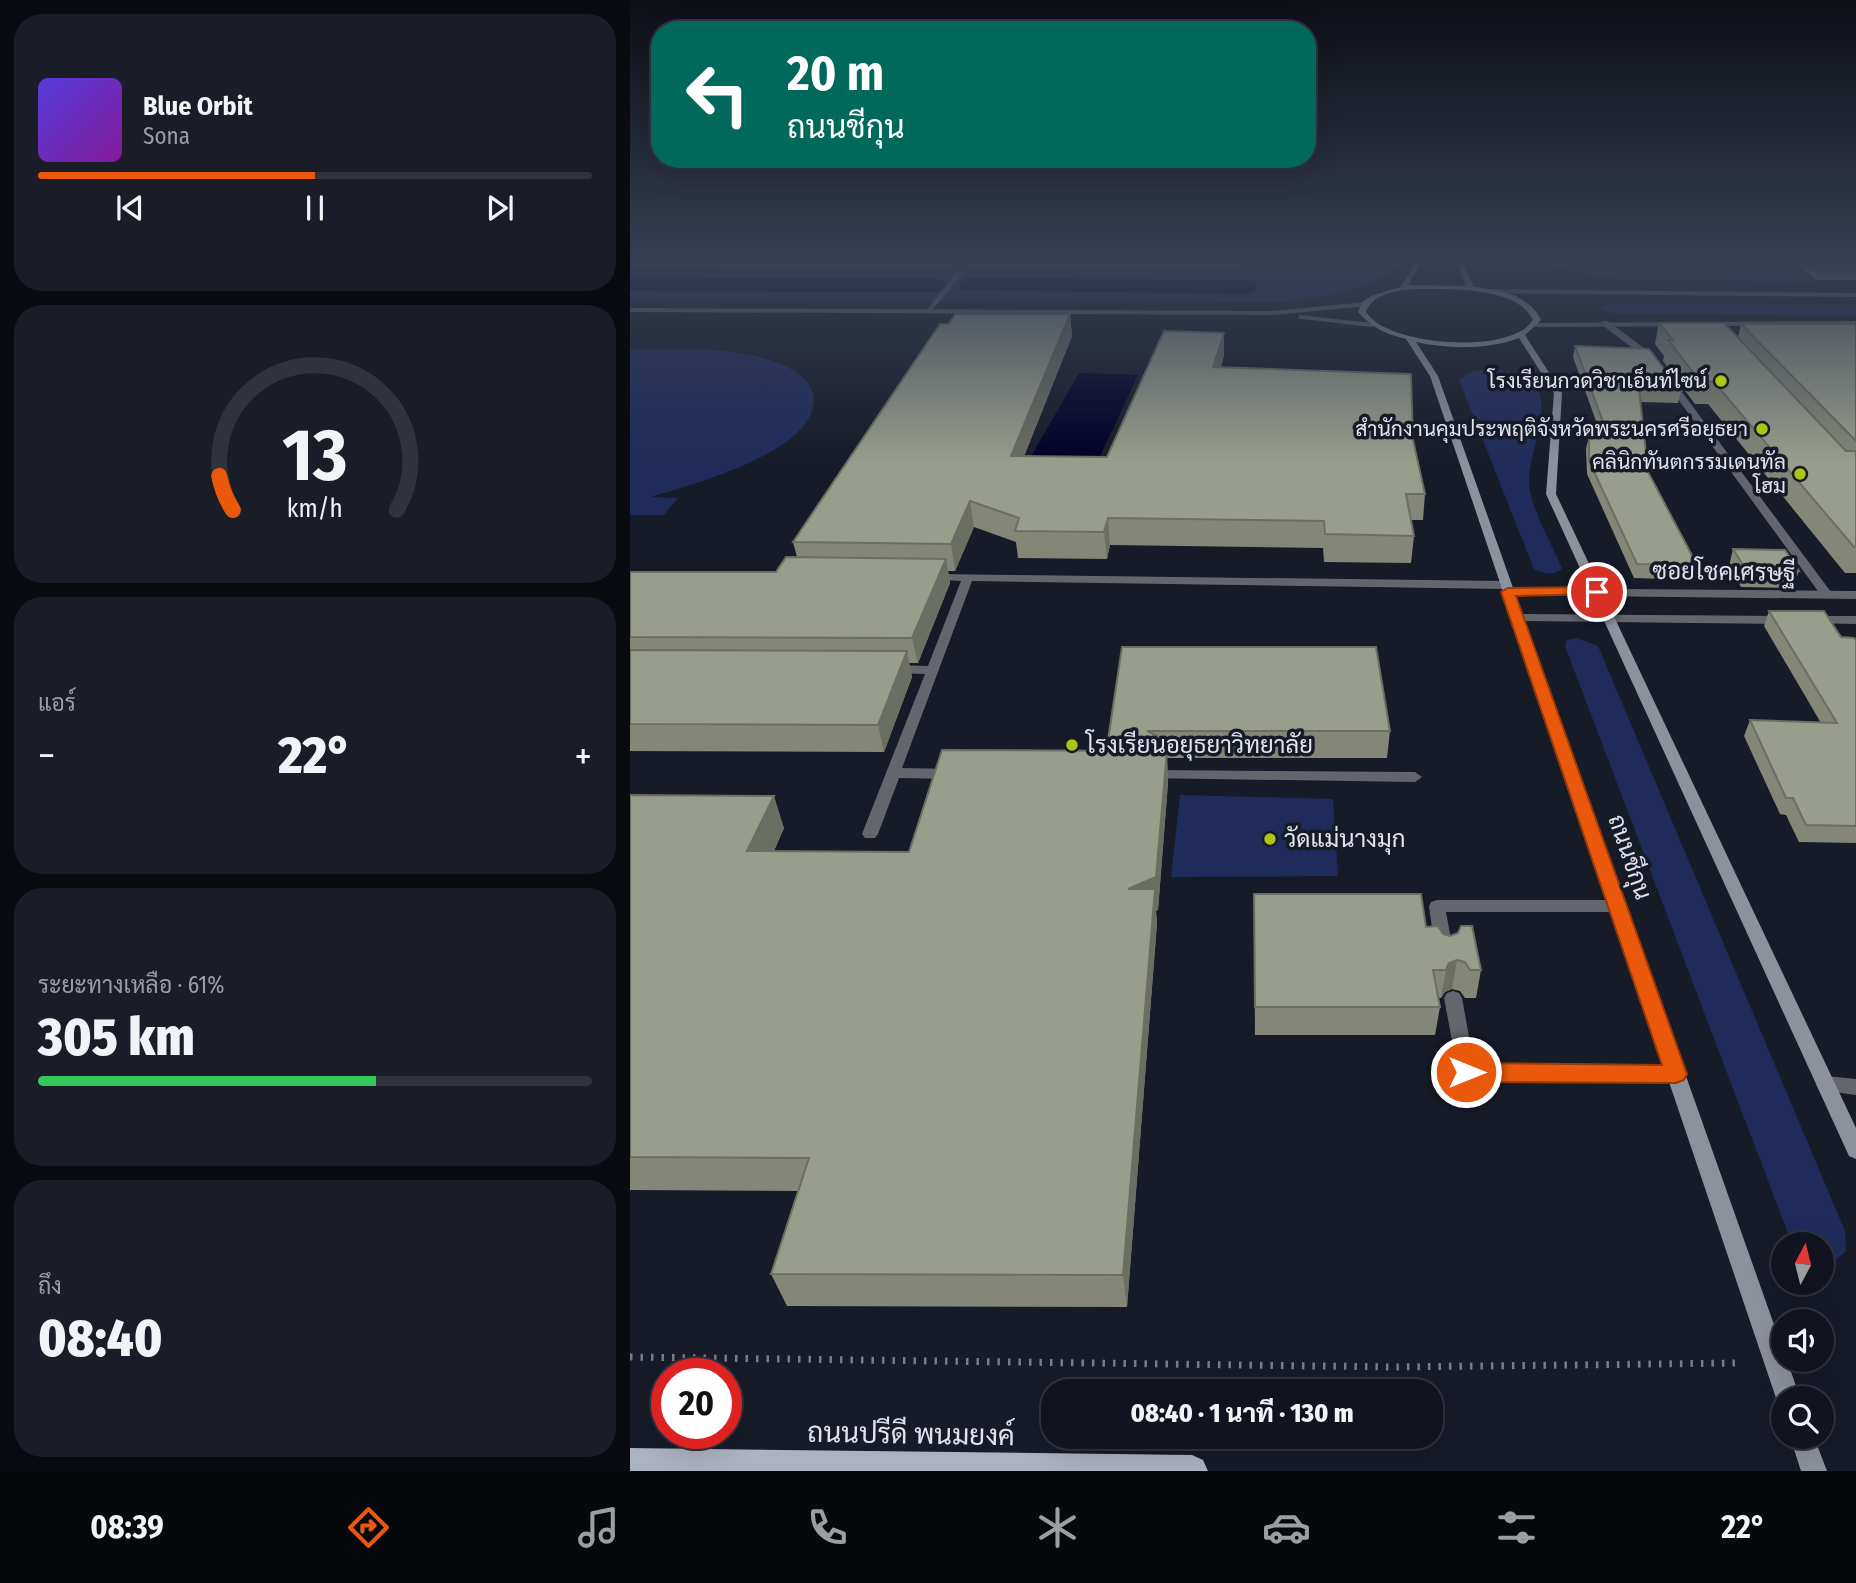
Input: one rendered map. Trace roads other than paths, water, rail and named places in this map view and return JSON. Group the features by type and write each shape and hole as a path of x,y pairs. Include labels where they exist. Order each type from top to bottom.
{"main road":[{"path":"1374,326 1410,339 1462,344 1521,335 1534,326"},
{"path":"1521,335 1558,393 1551,494 1856,1150"},
{"name":"ถนนชีกุน","path":"1410,339 1434,376 1784,1386"},
{"path":"1806,1449 1814,1471"},
{"name":"ถนนปรีดี พนมยงค์","path":"630,1464 1192,1471"}],"street":[{"path":"1609,326 1650,354 1658,365"},
{"path":"1710,326 1717,332"},
{"path":"1666,376 1827,595"},
{"name":"ซอยโชคเศรษฐี","path":"926,576 1597,592 1856,595"},
{"path":"870,834 968,577"},
{"name":"ซอยโชคเศรษฐี","path":"1518,618 1856,620"},
{"path":"877,669 932,670"},
{"path":"893,773 962,774"},
{"path":"1140,775 1415,777"},
{"path":"1445,955 1437,906 1618,906"},
{"path":"1453,998 1466,1072 1676,1074"},
{"path":"1826,1084 1856,1087"}],"place":[{"name":"โรงเรียนกวดวิชาเอ็นท์ไซน์","path":"1721,381"},
{"name":"สำนักงานคุมประพฤติจังหวัดพระนครศรีอยุธยา","path":"1762,429"},
{"name":"คลินิกทันตกรรมเดนทัล โฮม","path":"1800,474"},
{"name":"โรงเรียนอยุธยาวิทยาลัย","path":"1072,745"},
{"name":"วัดแม่นางมุก","path":"1270,839"}]}
